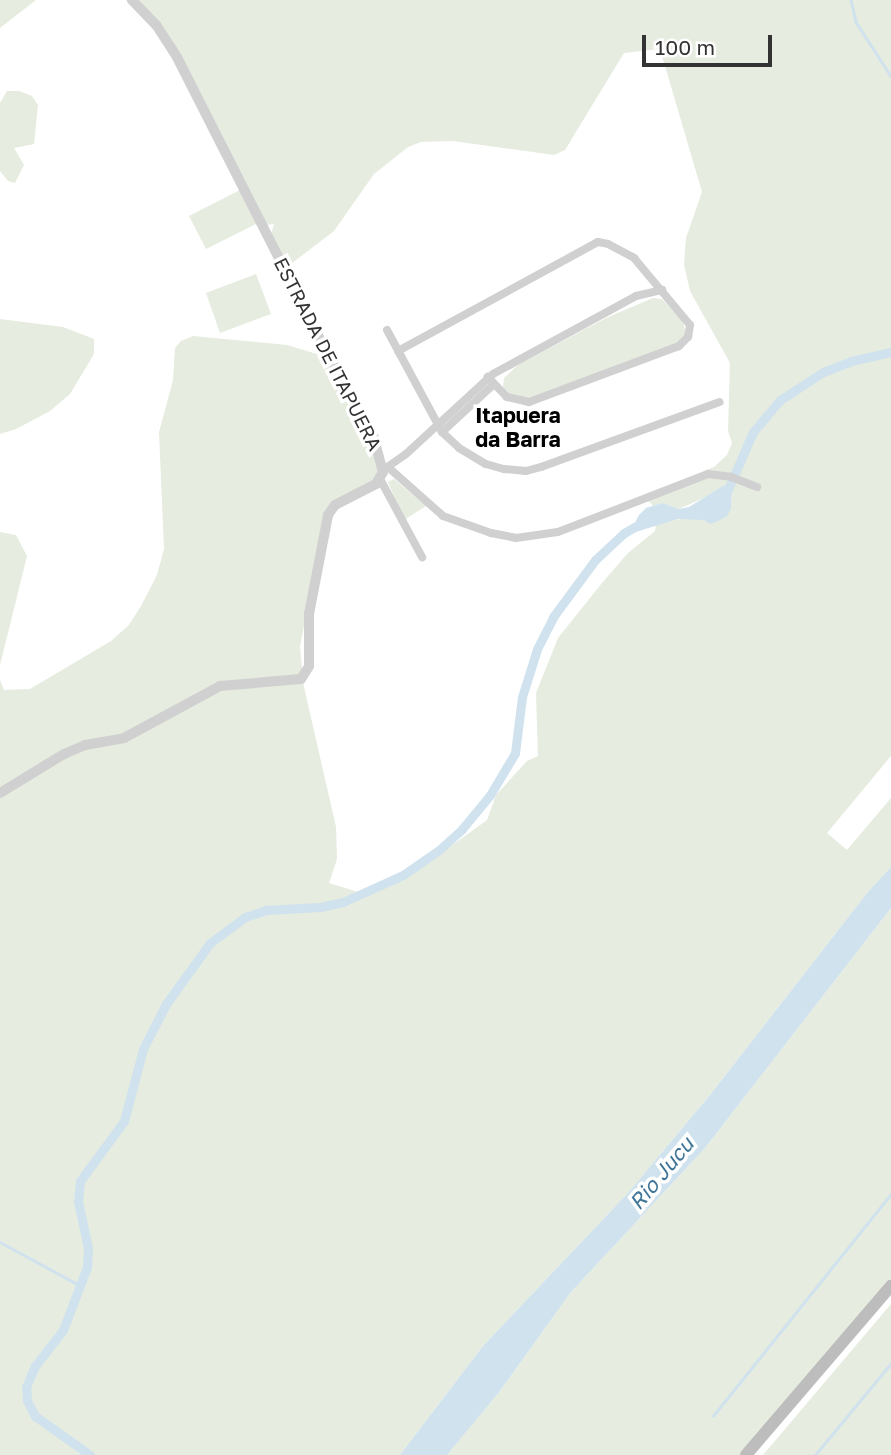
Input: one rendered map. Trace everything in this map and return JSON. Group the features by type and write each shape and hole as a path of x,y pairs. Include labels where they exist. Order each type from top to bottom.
{"main road":[{"path":"746,1455 891,1286"}],"street":[{"name":"ESTRADA DE ITAPUERA","path":"0,793 64,754 85,745 124,738 220,686 302,679 309,666 309,614 328,515 335,505 373,486 384,472 374,438 325,349 177,57 156,24 132,0"},
{"path":"398,351 598,242 630,255 690,325 688,337 680,346 528,402 512,399 491,381"},
{"path":"384,472 436,424 491,381 636,296 662,290"},
{"path":"387,330 442,432 459,448 486,464 504,470 526,471 720,402"},
{"path":"442,432 491,381"},
{"path":"384,472 443,516 491,533 516,538 558,532 702,475 713,473 758,487"},
{"path":"384,472 422,557"}],"shaded area":[{"path":"0,0 36,0 0,28"},
{"path":"128,0 891,0 891,756 827,833 847,850 891,798 891,867 867,893 710,1095 628,1193 483,1346 400,1455 0,1455 0,680 4,690 30,689 111,641 129,625 141,606 157,575 164,549 159,432 173,380 175,348 181,341 193,336 287,345 317,354 327,358 373,444 379,467 375,481 325,514 300,647 304,687 336,827 337,859 329,883 368,895 393,885 447,849 487,820 496,795 527,761 538,756 536,693 558,638 602,583 628,553 655,531 656,524 731,509 732,485 679,509 662,503 653,506 643,495 714,467 727,455 732,443 728,431 730,363 690,291 684,265 686,238 702,192 660,49 624,53 565,150 554,155 453,141 421,142 408,147 374,174 334,231 287,267 271,235 274,224 266,225 181,70 152,25"},
{"path":"7,91 19,91 32,96 38,105 34,144 14,148 24,165 15,183 8,181 0,171 0,103"},
{"path":"240,190 258,223 206,249 189,216"},
{"path":"256,274 271,314 220,333 206,293"},
{"path":"653,298 662,299 683,321 686,335 680,342 527,399 512,396 503,387 504,378 518,365 606,318"},
{"path":"0,319 63,327 94,339 94,354 70,394 50,411 16,429 0,434"},
{"path":"394,479 426,506 404,520 388,482"},
{"path":"0,532 16,535 27,556 0,665"},
{"path":"891,908 891,1282 744,1455 447,1455 500,1391 571,1292 705,1148"},
{"path":"891,1304 891,1455 763,1455"}],"water":[{"path":"732,485 731,509 727,516 718,521 710,524 704,520 678,519 629,534 646,508 662,503 679,509 689,507 723,486"},
{"name":"Rio Jucu","path":"891,867 891,908 705,1148 571,1292 500,1391 447,1455 400,1455 483,1346 628,1193 710,1095 867,893"}],"waterway":[{"path":"851,0 856,22 891,76"},
{"path":"726,494 753,432 780,400 823,372 851,361 891,352"},
{"path":"90,1455 35,1416 27,1400 26,1387 35,1366 63,1330 87,1267 88,1248 78,1201 80,1181 124,1121 143,1049 166,1004 210,943 245,917 266,910 320,907 343,902 403,875 439,850 462,829 490,795 515,753 522,697 537,649 553,617 595,560 624,533 641,523"},
{"path":"713,1416 891,1194"},
{"path":"0,1242 81,1286"},
{"path":"815,1455 891,1363"}],"district":[{"name":"Itapuera da Barra","path":"518,427"}]}
